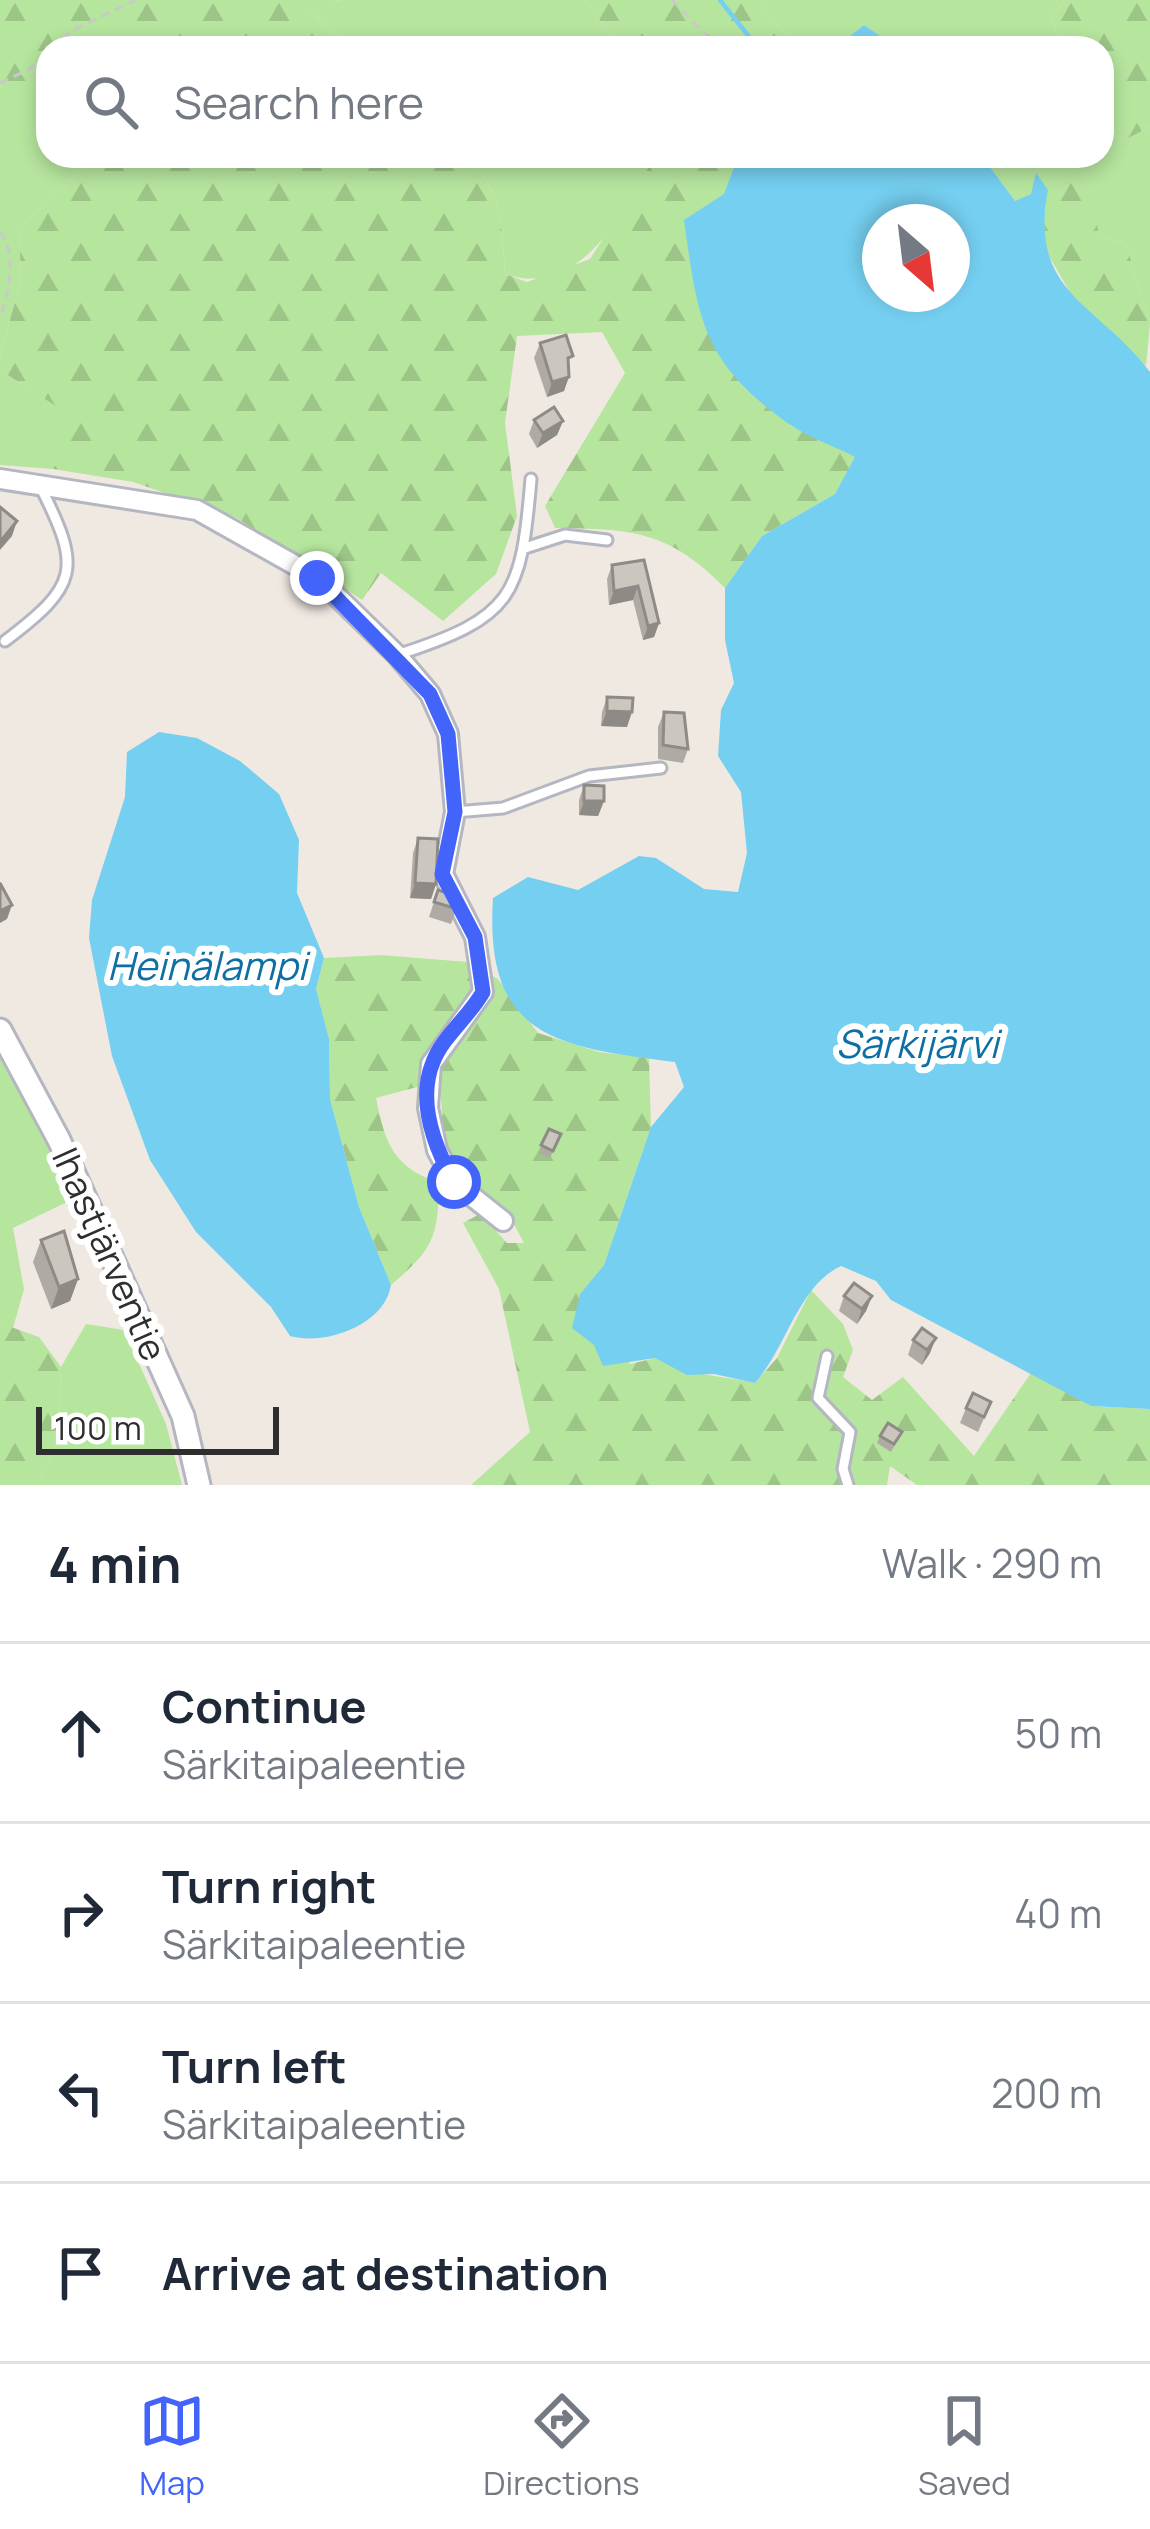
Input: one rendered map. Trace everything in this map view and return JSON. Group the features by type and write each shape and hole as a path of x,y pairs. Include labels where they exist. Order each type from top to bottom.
{"street":[{"path":"0,479 197,510 317,578 430,694 448,734 455,812 442,874 475,937 483,992 431,1064 428,1108 436,1150 454,1182 503,1221"},
{"name":"Ihastjärventie","path":"0,1030 59,1140 173,1395 199,1485"}],"lane":[{"path":"397,655 493,611 513,591 525,548 531,479"},
{"path":"5,641 53,605 65,583 67,540 40,486"},
{"path":"525,548 565,535 607,540"},
{"path":"455,812 503,808 589,776 662,769"},
{"path":"827,1356 818,1398 850,1432 843,1468 848,1485"}],"path":[{"path":"64,36 136,0"},
{"path":"673,0 708,36"},
{"path":"0,83 36,63"},
{"path":"0,232 6,240 10,273 0,319"}],"green space":[{"path":"0,0 340,0 309,10 338,36 122,36 111,21 89,36 36,36 36,77 14,98 0,85"},
{"path":"341,0 584,0 612,36 338,36 308,9"},
{"path":"584,0 757,0 788,36 612,36"},
{"path":"757,0 1064,0 1052,18 1057,36 880,36 864,25 850,36 788,36"},
{"path":"1064,0 1150,0 1150,127 1114,145 1114,36 1057,36 1052,18"},
{"path":"111,20 122,36 88,36"},
{"path":"36,77 36,168 83,168 19,229 21,279 0,357 0,85 14,97"},
{"path":"1150,127 1150,324 1126,244 1099,237 1031,194 1015,201 991,168 1114,168 1114,145"},
{"path":"83,168 475,168 497,207 505,274 527,282 590,259 648,168 734,168 724,194 791,426 856,457 835,494 762,536 725,588 685,554 647,537 555,528 545,506 625,373 602,332 517,336 505,423 517,516 496,574 443,621 381,573 362,600 237,518 133,482 53,469 79,421 0,370 21,279 19,229"},
{"path":"475,168 649,168 597,245 556,274 532,279 505,274 501,223 484,178"},
{"path":"1089,172 1099,237 1126,244 1150,324 1146,366 1072,296 1041,242 1048,190 1036,173"},
{"path":"0,370 80,421 53,469 0,465"},
{"path":"381,955 468,962 498,979 538,1033 599,1052 649,1058 651,1127 604,1265 580,1294 630,1364 655,1358 691,1372 755,1383 777,1358 811,1290 843,1324 853,1350 843,1377 872,1400 903,1377 974,1456 1031,1373 1091,1406 1150,1409 1150,1485 917,1485 890,1466 887,1485 471,1485 530,1432 499,1289 463,1223 480,1214 507,1243 524,1243 508,1213 456,1175 443,1139 441,1096 417,1087 376,1098 383,1128 401,1161 439,1183 430,1242 391,1285 359,1207 330,1099 329,1040 316,989 324,958"},
{"path":"0,1055 49,1149 67,1202 13,1228 24,1289 13,1328 0,1323"},
{"path":"0,1323 39,1337 61,1367 58,1441 37,1485 0,1485"},
{"path":"86,1324 124,1330 166,1424 182,1485 37,1485 58,1441 61,1367"}],"water":[{"path":"864,25 880,36 850,36"},
{"name":"Särkijärvi","path":"734,168 991,168 1015,201 1031,194 1036,173 1048,190 1048,253 1058,275 1150,372 1150,1409 1091,1406 891,1300 876,1281 841,1266 826,1275 803,1302 755,1383 714,1374 687,1375 655,1358 603,1366 594,1345 572,1328 580,1294 604,1265 651,1127 684,1087 675,1062 596,1050 536,1027 516,1007 501,981 493,945 493,898 528,877 578,890 639,856 656,858 704,889 738,892 747,853 741,792 718,756 721,710 734,683 725,640 725,588 762,536 835,494 855,457 797,429 738,380 709,336 694,285 684,220 724,194"},
{"name":"Heinälampi","path":"159,732 197,738 240,761 279,794 299,840 297,893 324,958 316,989 329,1039 330,1099 359,1207 391,1285 378,1311 336,1335 290,1336 271,1307 196,1232 150,1160 112,1056 89,938 92,900 125,797 127,752"}],"building":[{"path":"566,335 573,356 568,358 569,377 552,382 540,343"},
{"path":"554,407 563,421 543,433 534,420"},
{"path":"0,507 17,521 0,542"},
{"path":"644,560 659,623 648,626 638,586 614,591 612,565"},
{"path":"607,697 633,698 632,712 607,711"},
{"path":"664,712 684,713 688,749 663,745"},
{"path":"584,785 604,786 604,801 584,801"},
{"path":"418,838 438,839 436,884 415,883"},
{"path":"0,883 12,905 0,911"},
{"path":"438,890 451,894 457,909 434,902"},
{"path":"549,1129 561,1134 553,1151 541,1145"},
{"path":"64,1231 78,1279 59,1287 41,1240"},
{"path":"854,1283 872,1296 862,1309 844,1296"},
{"path":"922,1328 936,1338 927,1350 913,1340"},
{"path":"973,1393 991,1402 984,1417 966,1408"},
{"path":"888,1423 902,1432 894,1444 880,1436"}],"waterway":[{"path":"720,0 748,36"}],"route":[{"path":"317,578 430,694 448,734 455,812 442,874 475,937 483,992 431,1064 428,1108 436,1150 454,1182"}]}
